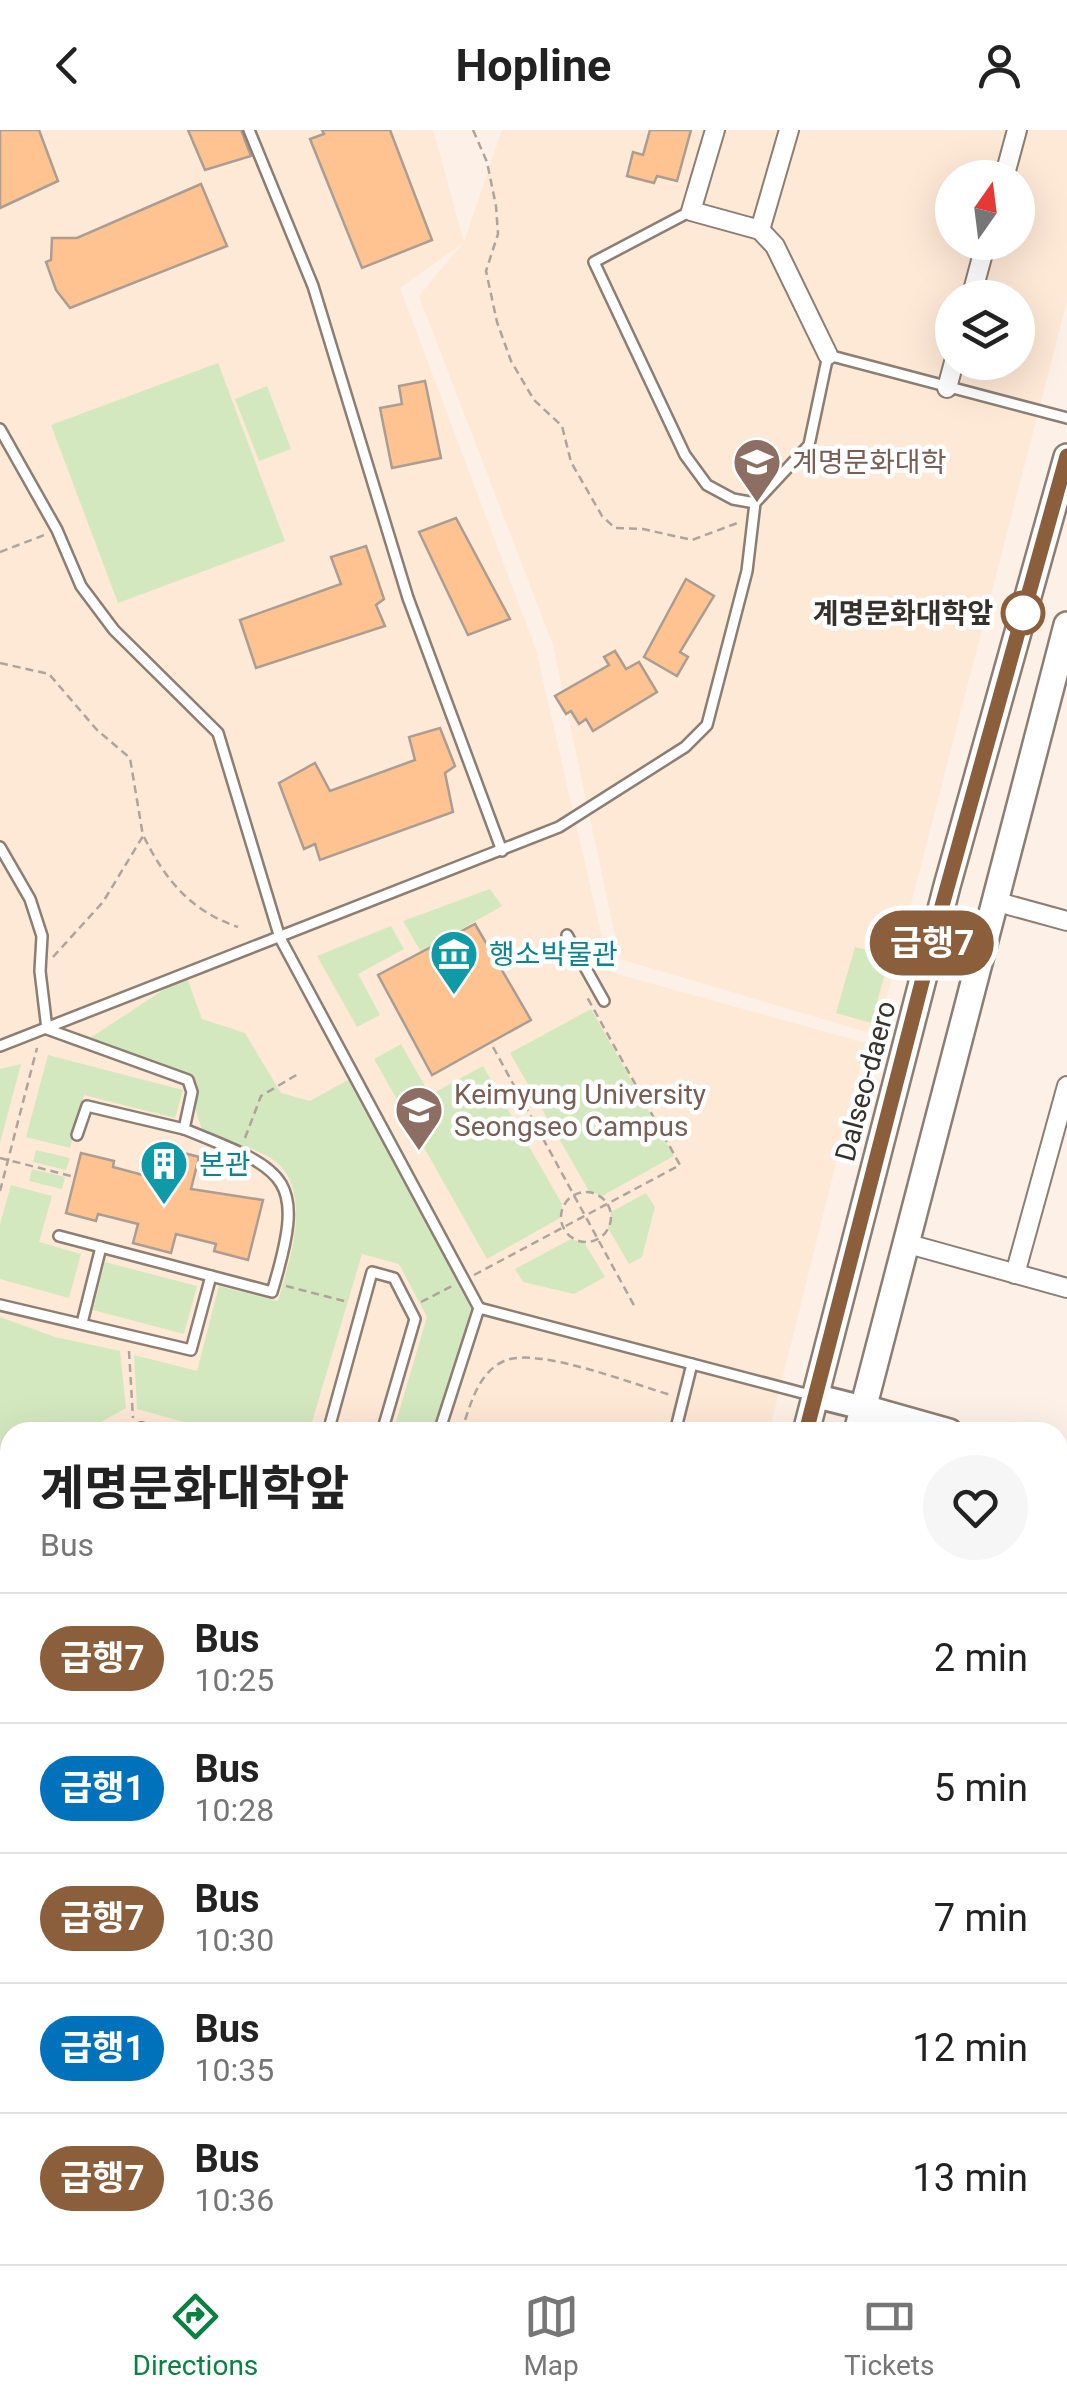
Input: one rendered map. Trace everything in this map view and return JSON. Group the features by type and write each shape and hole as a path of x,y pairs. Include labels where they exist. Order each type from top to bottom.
{"main road":[{"name":"Dalseo-daero","path":"809,1422 937,924 1067,457"},
{"path":"861,1420 1067,625"}],"street":[{"path":"715,130 691,211 760,230 775,246 828,355"},
{"path":"760,230 789,130"},
{"path":"1009,160 1017,130"},
{"path":"947,388 949,380"},
{"path":"994,901 1067,921"},
{"path":"1015,1274 1067,1086"},
{"path":"905,1243 1067,1288"},
{"path":"816,1396 861,1420"}],"lane":[{"path":"249,130 313,286 408,598 502,851"},
{"path":"691,211 594,262 685,456 706,485 754,507"},
{"path":"0,1046 280,938 425,876 464,867 502,851 559,826 685,747 706,725 747,570 754,507 810,445 828,355 1067,418"},
{"path":"0,429 57,530 81,586 114,630 218,733 280,938 479,1308 816,1396"},
{"path":"0,847 30,899 42,936 40,972 47,1030"},
{"path":"567,935 604,1001"},
{"path":"47,1030 188,1080 192,1092 184,1129"},
{"path":"59,1236 272,1292 289,1236 285,1186 264,1162 184,1129 86,1106 76,1135"},
{"path":"82,1323 101,1247"},
{"path":"331,1422 372,1272 394,1278 414,1319 385,1422"},
{"path":"0,1305 191,1350 210,1276"},
{"path":"442,1422 479,1308"},
{"path":"677,1422 692,1364"}],"path":[{"path":"472,130 487,162 496,206 498,234 486,272 497,322 511,361 534,400 562,426 571,462 602,516 615,528 643,529 692,540 733,528 754,507"},
{"path":"0,552 57,530"},
{"path":"0,664 49,674 97,730 130,758 143,836 179,893 201,910 238,927"},
{"path":"40,972 104,902 143,836"},
{"path":"419,1302 680,1165 585,999 598,990"},
{"path":"0,1192 38,1046"},
{"path":"492,1047 636,1309"},
{"path":"240,1152 261,1096 298,1074"},
{"path":"0,1158 75,1177"},
{"path":"596,1194 608,1204 611,1221 598,1238 580,1241 564,1228 562,1208 574,1195 596,1194"},
{"path":"275,1283 348,1302"},
{"path":"128,1334 132,1422"},
{"path":"465,1422 478,1386 502,1362 515,1358 547,1360 683,1399"}],"shaded area":[{"name":"Keimyung University Seongseo Campus","path":"0,130 433,130 464,242 502,130 1067,130 1067,301 877,1035 620,959 553,645 419,296 463,243 400,288 536,650 610,972 866,1043 771,1422 0,1422"}],"green space":[{"path":"218,363 285,541 118,603 51,425"},
{"path":"267,386 291,449 259,461 235,399"},
{"path":"490,889 502,906 421,952 403,921"},
{"path":"391,926 404,949 358,974 380,1015 357,1027 317,956"},
{"path":"855,947 890,956 871,1023 836,1013"},
{"path":"186,975 202,1019 245,1033 281,1093 310,1101 355,1076 479,1308 442,1422 396,1422 427,1317 399,1264 362,1254 312,1422 184,1422 137,1409 134,1355 197,1371 219,1286 278,1301 292,1248 296,1209 287,1174 275,1161 250,1148 203,1134 189,1088 181,1081 81,1044"},
{"path":"591,1009 674,1156 602,1196 589,1191 510,1053"},
{"path":"401,1044 430,1095 483,1066 562,1204 560,1218 487,1259 374,1059"},
{"path":"48,1055 183,1090 175,1118 84,1095 70,1148 26,1137"},
{"path":"21,1064 0,1143 0,1069"},
{"path":"36,1150 70,1158 66,1170 33,1162"},
{"path":"32,1169 65,1177 62,1189 29,1181"},
{"path":"11,1185 52,1196 39,1242 81,1254 69,1298 0,1279 0,1224"},
{"path":"646,1193 655,1207 642,1257 629,1264 608,1228 611,1212"},
{"path":"571,1239 585,1244 605,1277 574,1294 523,1282 515,1269"},
{"path":"105,1262 197,1286 184,1334 93,1310"},
{"path":"0,1317 55,1337 120,1351 126,1408 101,1422 0,1422"}],"building":[{"path":"0,130 39,130 58,181 0,208"},
{"path":"188,130 241,130 251,156 205,170"},
{"path":"322,130 390,130 432,240 362,268 310,139 324,134"},
{"path":"650,130 691,130 677,181 657,176 654,183 627,176 633,152 643,155"},
{"path":"201,184 227,246 70,308 56,290 46,262 51,260 52,238 77,238"},
{"path":"425,381 441,458 392,468 380,408 402,404 399,386"},
{"path":"456,518 510,619 468,635 419,532"},
{"path":"366,546 384,599 376,605 385,626 256,668 240,620 341,584 331,557"},
{"path":"686,579 714,596 680,652 688,657 677,676 644,657"},
{"path":"615,651 626,669 639,662 657,692 593,731 586,719 579,724 571,711 566,714 555,696 609,665 604,657"},
{"path":"440,728 455,766 445,773 453,812 320,860 315,844 304,849 279,783 315,763 330,791 415,760 409,737"},
{"name":"행소박물관","path":"475,924 531,1020 432,1075 378,975"},
{"name":"본관","path":"161,1147 199,1157 191,1189 263,1200 248,1260 214,1251 216,1244 176,1234 171,1253 133,1243 138,1224 98,1214 96,1221 66,1213 81,1153 114,1161 113,1167 154,1178"}],"bus line":[{"name":"급행7","path":"809,1422 937,924 1067,456"}],"place":[{"name":"계명문화대학","path":"757,504"},
{"name":"계명문화대학앞","path":"1023,613"},
{"name":"행소박물관","path":"454,996"},
{"name":"Keimyung University Seongseo Campus","path":"419,1152"},
{"name":"본관","path":"164,1206"}]}
